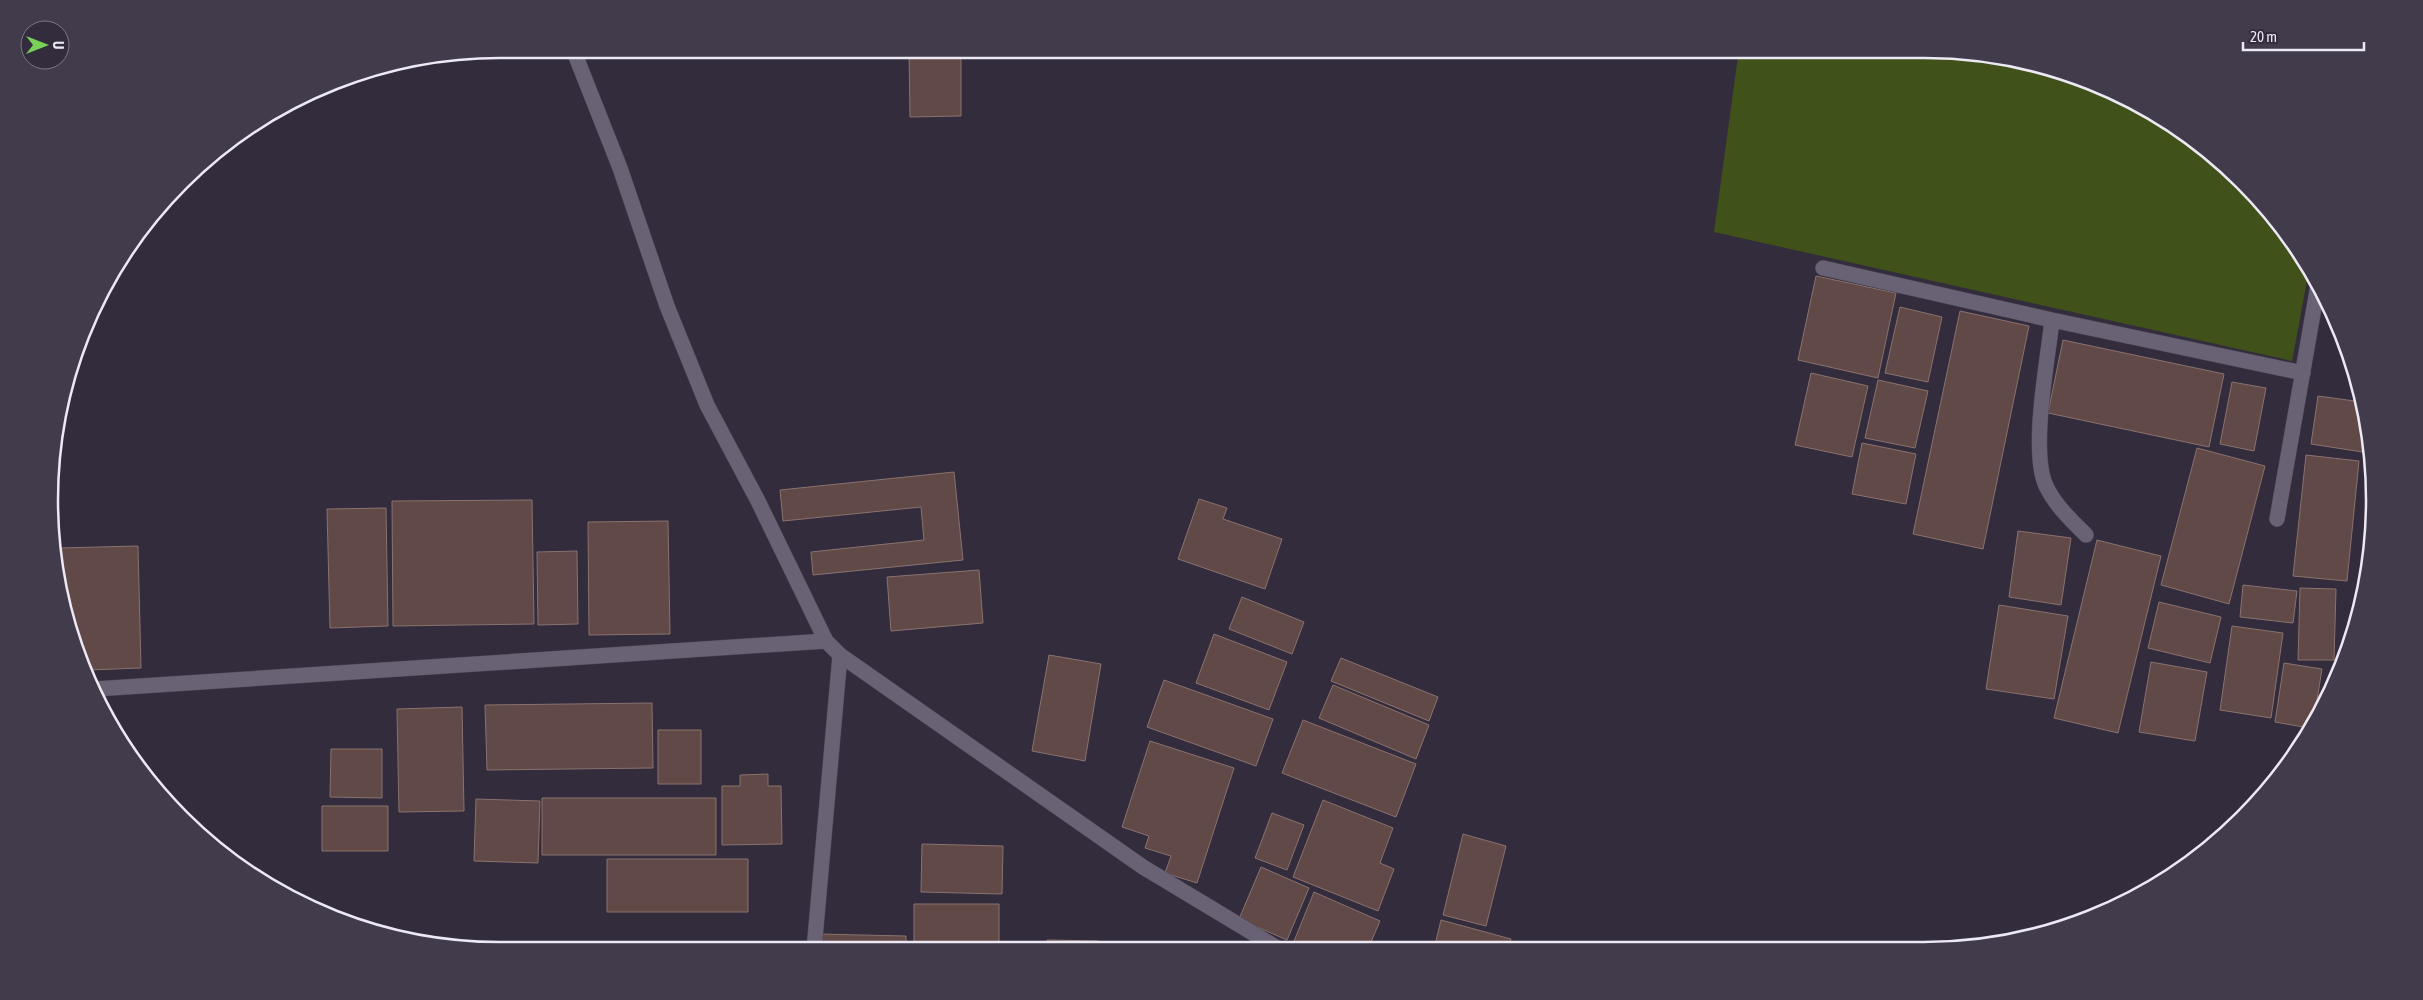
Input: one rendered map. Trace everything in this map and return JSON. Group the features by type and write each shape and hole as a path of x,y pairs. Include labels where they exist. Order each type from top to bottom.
{"street":[{"path":"577,58 620,168 667,306 707,405 758,501 826,641 840,656 1142,867 1267,942"},
{"path":"1823,268 2303,374"},
{"path":"2277,518 2316,297"},
{"path":"2052,320 2038,444 2041,473 2054,500 2086,535"},
{"path":"100,689 826,641"},
{"path":"815,942 840,656"}],"green space":[{"path":"1738,58 1952,58 2009,66 2065,81 2119,103 2169,132 2215,167 2256,208 2291,254 2307,281 2292,361 1714,232"}],"building":[{"path":"909,58 961,58 961,116 910,117"},
{"path":"1816,276 1896,293 1878,378 1798,360"},
{"path":"1900,307 1942,317 1928,382 1885,373"},
{"path":"1960,311 2029,326 1983,549 1913,534"},
{"path":"2063,340 2224,374 2209,447 2048,413"},
{"path":"1811,373 1868,386 1852,457 1795,445"},
{"path":"1878,380 1928,391 1915,448 1865,438"},
{"path":"2232,382 2266,388 2254,451 2220,444"},
{"path":"2318,396 2354,401 2363,452 2311,444"},
{"path":"1862,443 1916,454 1906,504 1852,494"},
{"path":"2197,448 2265,466 2229,604 2161,585"},
{"path":"2306,455 2359,461 2347,581 2293,576"},
{"path":"954,472 963,560 813,575 811,552 924,540 921,507 783,521 780,490"},
{"path":"1199,499 1227,508 1223,519 1282,539 1265,589 1178,559"},
{"path":"532,500 534,624 393,626 392,501"},
{"path":"386,508 388,626 330,628 327,509"},
{"path":"668,521 670,634 589,635 588,522"},
{"path":"2018,531 2071,538 2061,605 2009,597"},
{"path":"2097,540 2161,556 2118,733 2054,718"},
{"path":"138,546 141,668 91,670 73,615 60,548"},
{"path":"577,551 578,624 538,625 537,552"},
{"path":"979,570 983,623 891,631 887,577"},
{"path":"2243,585 2297,591 2293,623 2240,617"},
{"path":"2300,588 2336,589 2334,660 2298,660"},
{"path":"1242,597 1304,622 1292,654 1229,629"},
{"path":"2159,602 2221,617 2210,663 2148,648"},
{"path":"1999,605 2068,616 2054,699 1986,689"},
{"path":"2232,626 2283,633 2271,718 2220,710"},
{"path":"1214,634 1287,662 1269,710 1196,683"},
{"path":"1049,655 1101,664 1085,761 1032,751"},
{"path":"1341,658 1438,697 1429,721 1331,681"},
{"path":"2151,662 2207,672 2195,741 2139,732"},
{"path":"2284,663 2322,669 2317,702 2302,727 2275,722"},
{"path":"1164,680 1273,719 1256,766 1147,727"},
{"path":"1333,685 1429,725 1416,759 1319,718"},
{"path":"652,703 653,768 487,770 485,705"},
{"path":"462,707 464,811 399,812 397,709"},
{"path":"1303,720 1416,764 1396,817 1282,773"},
{"path":"658,730 701,730 701,784 658,784"},
{"path":"1150,741 1234,768 1197,883 1165,873 1171,856 1145,848 1149,836 1122,827"},
{"path":"331,749 382,749 382,798 330,797"},
{"path":"768,774 768,786 781,786 782,844 722,845 722,786 740,786 740,775"},
{"path":"542,798 716,798 716,855 542,855"},
{"path":"476,799 540,801 538,863 474,861"},
{"path":"1323,800 1393,828 1380,863 1394,869 1378,911 1293,877"},
{"path":"322,806 388,806 388,851 322,851"},
{"path":"1272,813 1304,825 1287,870 1255,858"},
{"path":"1463,834 1506,846 1486,926 1443,915"},
{"path":"922,844 1003,846 1002,894 921,892"},
{"path":"607,859 748,859 748,912 607,912"},
{"path":"1261,867 1309,888 1287,940 1239,919"},
{"path":"1314,892 1380,921 1371,942 1294,942"},
{"path":"914,904 999,904 999,942 914,942"},
{"path":"1441,920 1511,939 1510,942 1436,942"},
{"path":"818,934 906,936 906,942 818,942"},
{"path":"1047,940 1099,941 1099,942 1047,942"}]}
